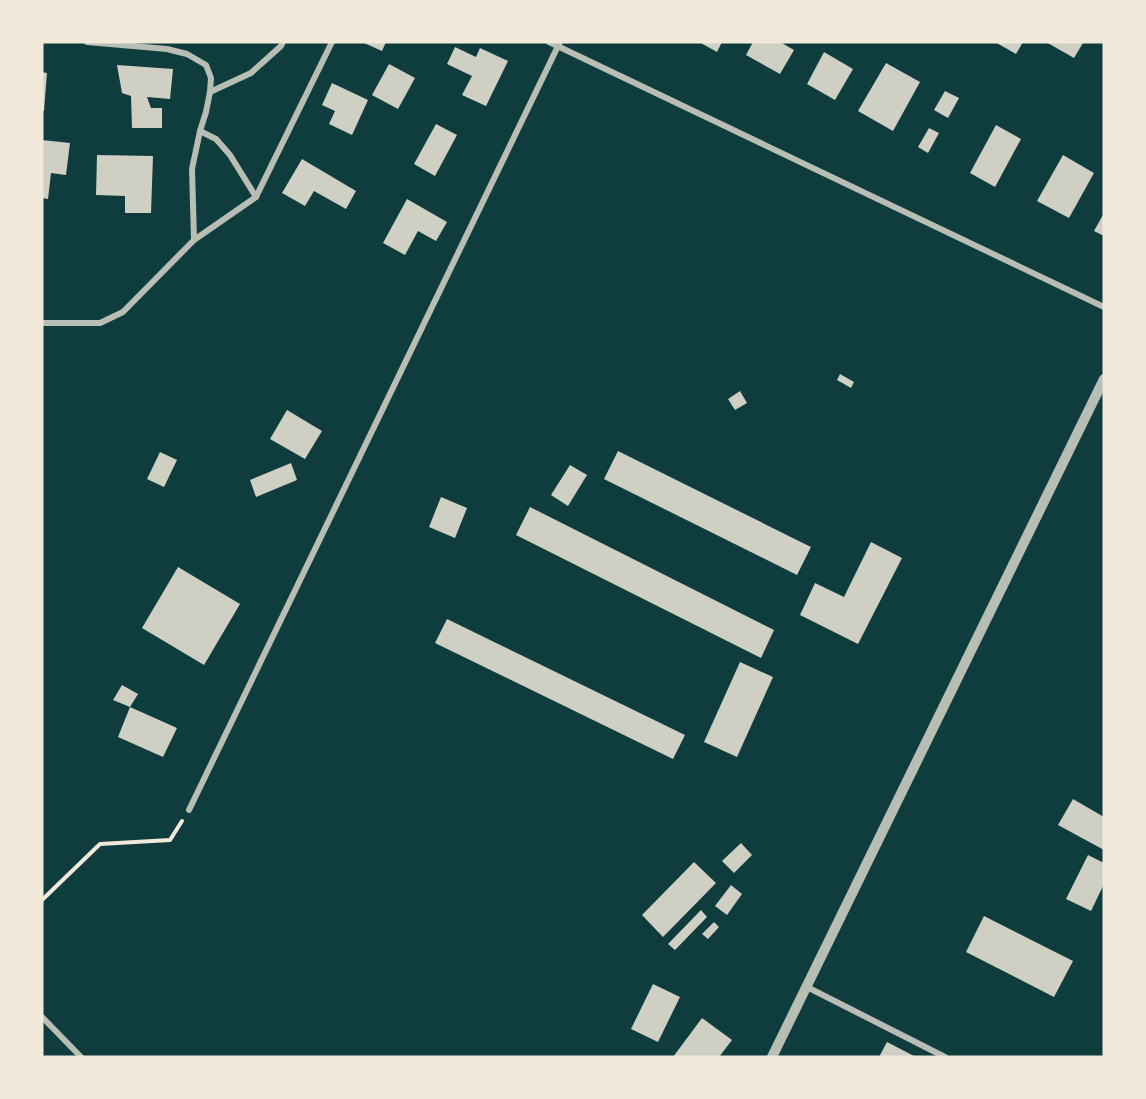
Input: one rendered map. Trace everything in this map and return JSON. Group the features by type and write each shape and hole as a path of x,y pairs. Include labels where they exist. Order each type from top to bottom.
{"street":[{"path":"87,42 167,49 187,54 206,65 211,78 210,92 192,169 194,240"},
{"path":"210,92 251,73 283,42"},
{"path":"42,323 100,324 123,312 194,240 256,197 332,42"},
{"path":"549,42 559,44 1104,307"},
{"path":"189,810 559,44"},
{"path":"200,131 216,139 230,155 256,197"},
{"path":"772,1057 1104,379"},
{"path":"807,987 945,1057"},
{"path":"42,1017 81,1057"}],"path":[{"path":"42,900 99,844 170,840 189,810"}],"building":[{"path":"362,42 386,42 382,51"},
{"path":"699,42 722,42 717,52"},
{"path":"753,42 780,42 794,50 780,74 746,55"},
{"path":"995,42 1023,42 1016,54"},
{"path":"1046,42 1081,42 1083,43 1074,58"},
{"path":"455,47 476,57 480,48 508,61 486,106 462,95 472,76 447,64"},
{"path":"824,52 853,69 835,100 807,84"},
{"path":"886,63 920,82 893,131 858,111"},
{"path":"389,64 415,78 398,109 372,95"},
{"path":"117,65 173,69 170,99 147,97 151,108 162,108 162,128 132,128 131,96 122,93"},
{"path":"42,72 47,73 44,111 42,111"},
{"path":"332,83 368,100 352,135 329,124 335,111 322,105"},
{"path":"945,91 959,98 948,118 934,110"},
{"path":"436,124 457,135 435,176 414,164"},
{"path":"996,125 1021,139 995,187 970,173"},
{"path":"929,128 939,133 928,153 918,147"},
{"path":"42,140 70,143 66,175 51,173 48,199 42,198"},
{"path":"97,155 153,156 151,213 125,213 125,196 96,195"},
{"path":"1063,155 1094,173 1069,218 1037,201"},
{"path":"302,159 356,191 346,209 314,191 305,206 282,193"},
{"path":"407,199 447,222 436,241 418,231 405,255 383,243"},
{"path":"1104,213 1104,236 1094,231"},
{"path":"840,374 854,382 851,388 837,380"},
{"path":"740,391 747,403 735,410 728,399"},
{"path":"287,410 322,431 305,459 270,439"},
{"path":"618,451 811,547 797,575 604,479"},
{"path":"160,452 177,460 164,487 147,479"},
{"path":"291,463 297,480 256,497 250,480"},
{"path":"570,465 587,475 568,506 551,495"},
{"path":"441,497 467,508 455,538 429,527"},
{"path":"530,507 774,630 761,658 516,535"},
{"path":"871,542 902,558 858,644 800,615 815,583 844,597"},
{"path":"178,567 240,604 204,665 142,628"},
{"path":"447,619 685,735 673,759 435,643"},
{"path":"740,662 773,677 737,757 704,742"},
{"path":"122,685 138,694 130,707 113,700"},
{"path":"130,707 177,728 163,757 118,737"},
{"path":"1073,799 1104,817 1104,850 1058,825"},
{"path":"741,843 752,855 734,873 722,861"},
{"path":"1088,855 1104,863 1104,884 1091,911 1066,899"},
{"path":"694,862 716,883 663,937 642,915"},
{"path":"731,885 742,894 727,915 715,906"},
{"path":"701,910 707,917 675,950 668,944"},
{"path":"984,916 1073,961 1054,997 966,952"},
{"path":"714,922 719,927 708,939 702,934"},
{"path":"653,984 680,997 658,1042 631,1029"},
{"path":"702,1018 732,1040 719,1057 673,1057"},
{"path":"887,1042 916,1057 879,1057"}]}
